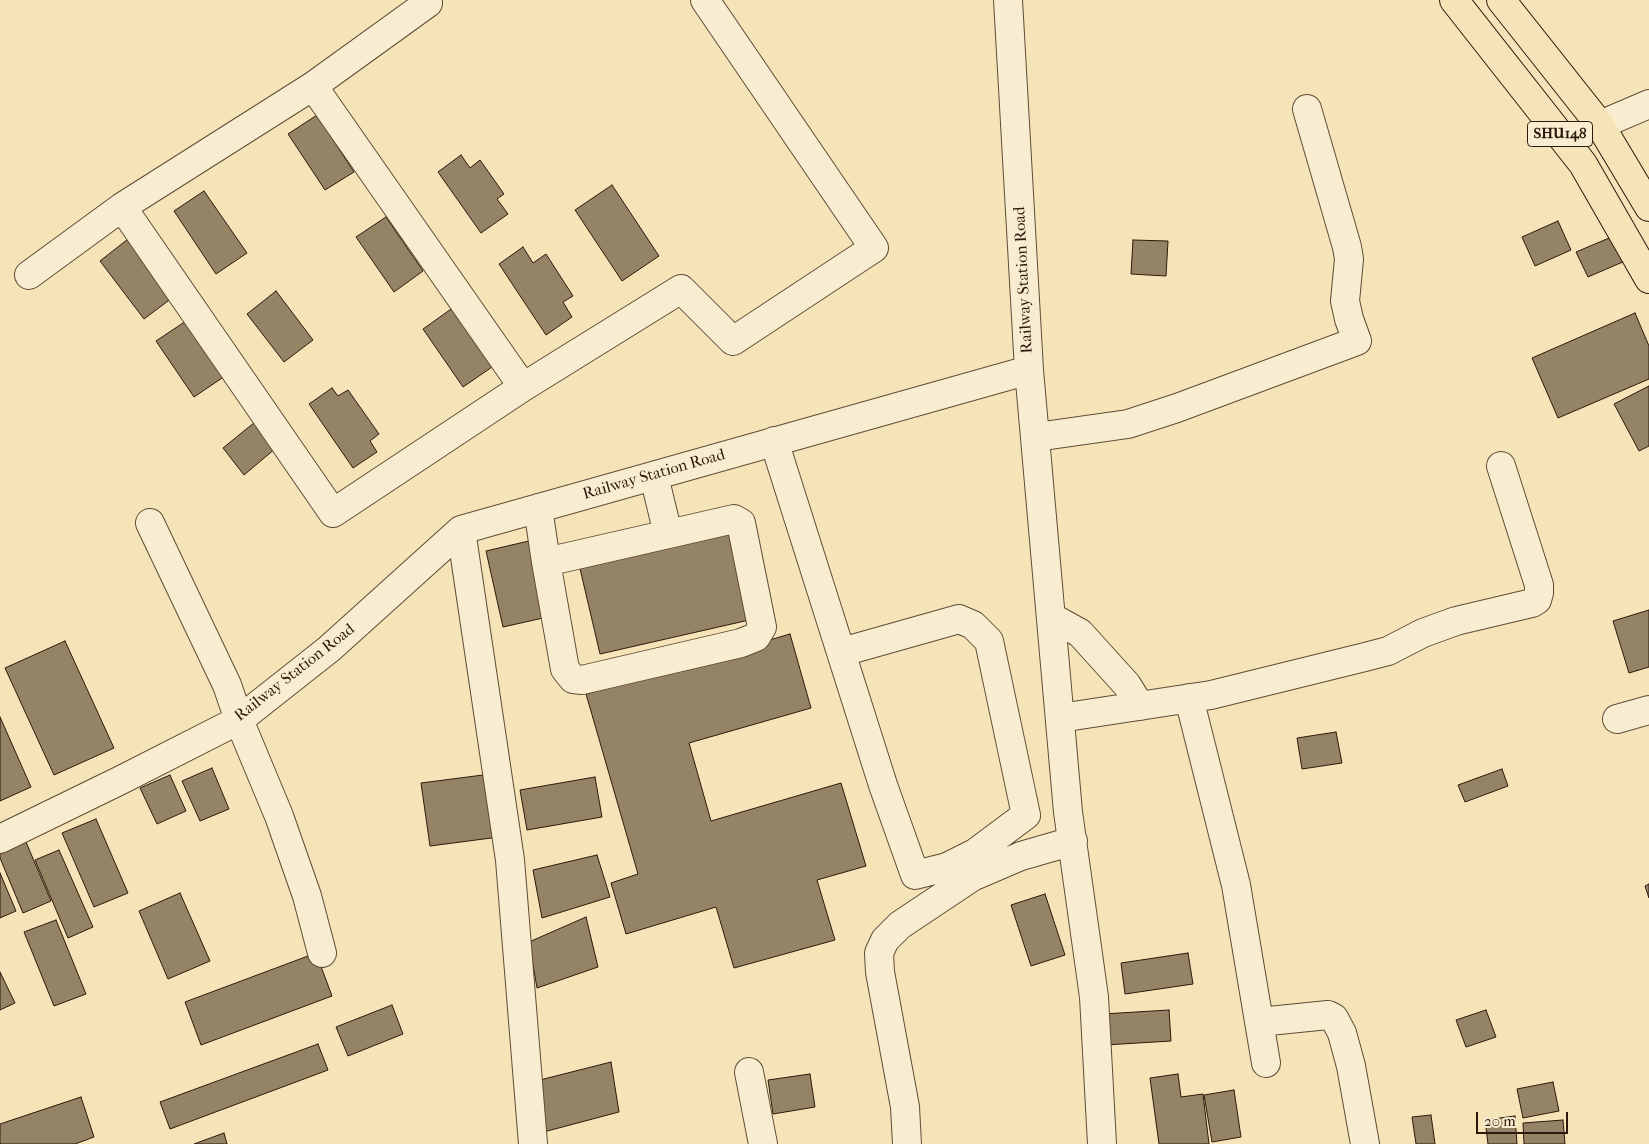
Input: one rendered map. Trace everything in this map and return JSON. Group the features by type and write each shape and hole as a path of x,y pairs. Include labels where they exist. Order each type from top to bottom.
{"main road":[{"name":"SHU148","path":"1454,0 1583,164 1649,279"},
{"name":"SHU148","path":"1501,0 1600,125 1646,195"}],"street":[{"path":"29,275 122,207 313,86 428,3 425,0"},
{"path":"122,207 334,513 523,387 681,289 733,341 874,248 705,0"},
{"name":"Railway Station Road","path":"0,839 239,720 329,649 461,530 1029,370 1008,0"},
{"path":"313,86 523,387"},
{"path":"1600,125 1649,104"},
{"path":"1036,437 1128,424 1177,408 1357,341 1349,319 1346,301 1348,246 1307,109"},
{"path":"1029,370 1060,718 1073,841 1094,997 1102,1144"},
{"path":"774,441 883,785 915,874 947,867 975,853 1026,815 989,641 973,626 959,619 842,652"},
{"path":"1060,718 1211,695 1388,651 1423,633 1456,620 1532,603 1537,600 1539,585 1501,466"},
{"path":"654,476 668,534"},
{"path":"538,508 546,562 565,669 573,679 582,680 741,643 756,637 762,627 741,523 734,519 546,562"},
{"path":"150,522 227,684 239,720 279,816 307,896 322,953"},
{"path":"461,530 510,860 533,1144"},
{"path":"1051,617 1080,633 1127,685 1140,706"},
{"path":"1189,698 1236,884 1266,1063"},
{"path":"1617,719 1649,710"},
{"path":"907,1144 905,1107 880,972 879,953 885,940 900,925 972,878 1021,856 1073,841"},
{"path":"1259,1022 1328,1015 1334,1018 1342,1033 1351,1066 1365,1144"},
{"path":"749,1072 763,1144"}],"building":[{"path":"317,115 354,172 325,190 288,134"},
{"path":"461,155 470,168 480,160 504,194 497,199 508,214 481,233 438,172"},
{"path":"612,185 659,256 622,281 575,210"},
{"path":"204,191 247,253 216,274 174,211"},
{"path":"386,217 423,271 394,292 356,237"},
{"path":"1558,221 1571,250 1535,266 1522,237"},
{"path":"1621,233 1632,258 1588,277 1576,252"},
{"path":"128,239 172,298 144,319 100,261"},
{"path":"1133,240 1168,241 1166,276 1131,274"},
{"path":"523,247 533,263 546,254 573,296 563,302 572,317 546,335 499,264"},
{"path":"276,291 313,340 284,362 247,314"},
{"path":"454,307 495,365 463,387 423,329"},
{"path":"1635,313 1649,346 1649,379 1558,418 1532,358"},
{"path":"189,319 228,374 194,397 156,341"},
{"path":"1649,386 1649,446 1639,451 1614,404"},
{"path":"332,388 338,396 348,390 379,434 370,441 377,452 353,468 309,404"},
{"path":"255,422 276,448 244,475 223,448"},
{"path":"736,524 758,618 600,654 578,560"},
{"path":"533,540 552,616 503,627 486,551"},
{"path":"1649,610 1649,667 1629,673 1613,621"},
{"path":"790,634 811,708 689,743 711,821 841,783 866,866 817,880 835,940 734,968 716,907 626,934 611,883 638,874 586,694"},
{"path":"65,641 114,748 54,775 5,668"},
{"path":"0,717 31,787 0,801"},
{"path":"1336,732 1342,763 1302,769 1297,738"},
{"path":"212,768 229,809 200,821 182,781"},
{"path":"1502,769 1508,786 1465,802 1458,785"},
{"path":"491,774 499,837 430,846 421,783"},
{"path":"170,775 186,811 157,824 140,788"},
{"path":"595,777 602,817 527,830 520,790"},
{"path":"96,819 128,893 94,907 62,833"},
{"path":"23,835 51,901 23,913 0,858 0,844"},
{"path":"59,850 93,927 68,938 35,860"},
{"path":"597,855 610,897 542,918 533,870"},
{"path":"0,873 16,911 0,918"},
{"path":"1649,884 1649,898 1645,886"},
{"path":"180,893 210,961 168,979 139,911"},
{"path":"1045,894 1065,955 1031,966 1011,905"},
{"path":"586,917 598,967 537,988 529,942"},
{"path":"56,920 86,994 54,1006 24,932"},
{"path":"316,953 332,996 201,1045 185,1002"},
{"path":"1188,953 1193,984 1125,994 1121,963"},
{"path":"0,972 15,1003 0,1010"},
{"path":"392,1005 403,1034 348,1056 336,1027"},
{"path":"1169,1010 1171,1041 1105,1045 1103,1014"},
{"path":"1486,1010 1496,1037 1466,1047 1456,1020"},
{"path":"318,1044 328,1070 170,1129 160,1102"},
{"path":"611,1062 619,1112 536,1134 532,1082"},
{"path":"810,1074 815,1107 773,1114 768,1080"},
{"path":"1178,1074 1181,1097 1203,1094 1209,1144 1159,1144 1150,1078"},
{"path":"1553,1082 1559,1111 1523,1118 1517,1089"},
{"path":"1234,1090 1241,1137 1212,1142 1204,1095"},
{"path":"81,1097 94,1137 75,1144 0,1144 0,1124"},
{"path":"1431,1115 1435,1144 1416,1144 1412,1117"},
{"path":"1515,1116 1517,1144 1488,1144 1485,1120"},
{"path":"1563,1120 1565,1144 1524,1144 1523,1123"},
{"path":"224,1133 227,1144 194,1144"}]}
